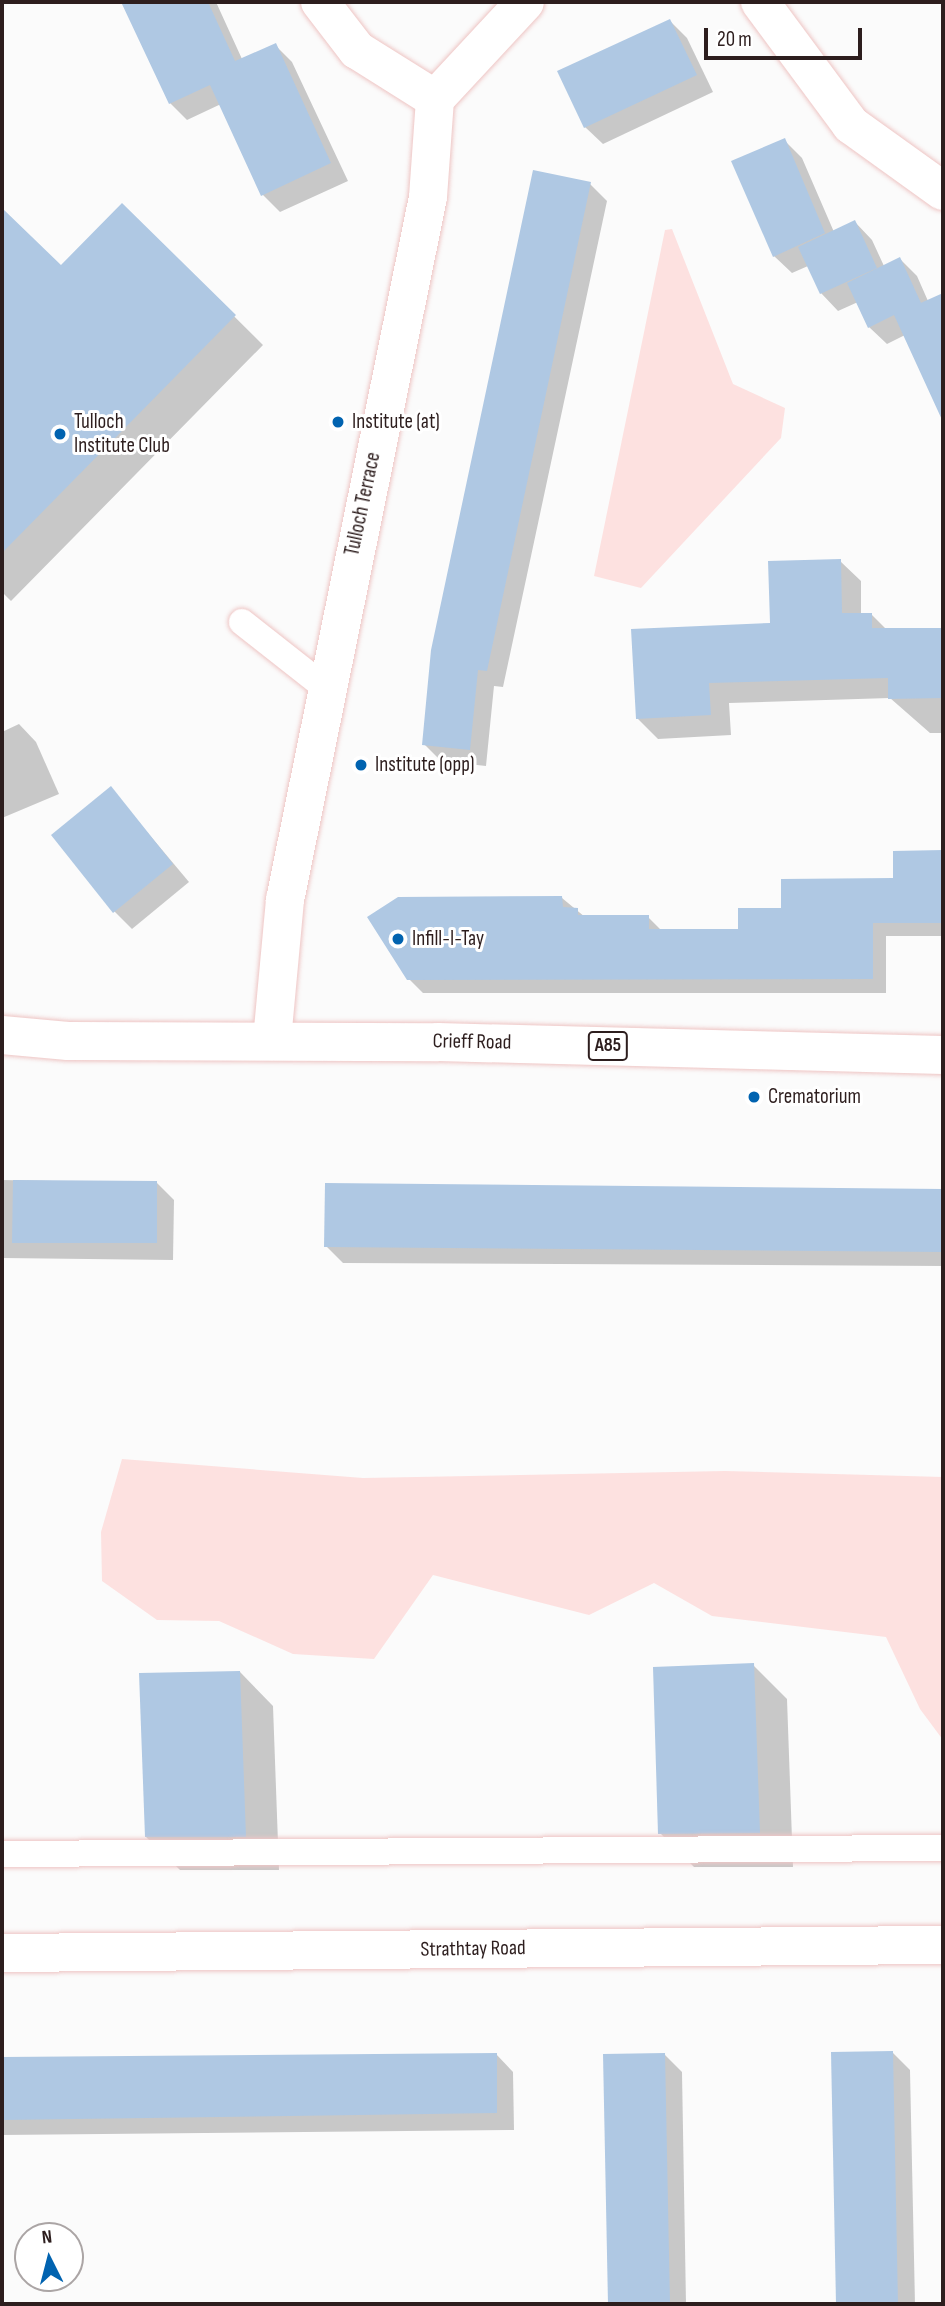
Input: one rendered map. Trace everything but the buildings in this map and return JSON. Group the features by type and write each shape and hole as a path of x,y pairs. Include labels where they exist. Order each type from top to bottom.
{"street":[{"path":"320,2 357,50 435,99 525,2"},
{"path":"760,2 851,125 943,191"},
{"name":"Tulloch Terrace","path":"272,1040 285,900 428,197 435,99"},
{"name":"Crieff Road","path":"2,1035 68,1041 272,1040 943,1055"},
{"name":"Strathtay Road","path":"2,1953 943,1945"}],"lane":[{"path":"242,622 326,688"},
{"path":"2,1854 943,1848"}],"shaded area":[{"path":"672,229 733,384 785,408 781,438 641,588 594,576 665,230"},
{"path":"122,1459 363,1478 725,1471 943,1477 943,1740 920,1709 886,1637 712,1616 654,1583 589,1615 433,1575 374,1659 293,1654 219,1621 157,1620 102,1581 101,1532"}],"place":[{"name":"Institute (at)","path":"338,422"},
{"name":"Tulloch Institute Club","path":"60,434"},
{"name":"Institute (opp)","path":"361,765"},
{"name":"Infill-I-Tay","path":"398,939"},
{"name":"Crematorium","path":"754,1097"}]}
